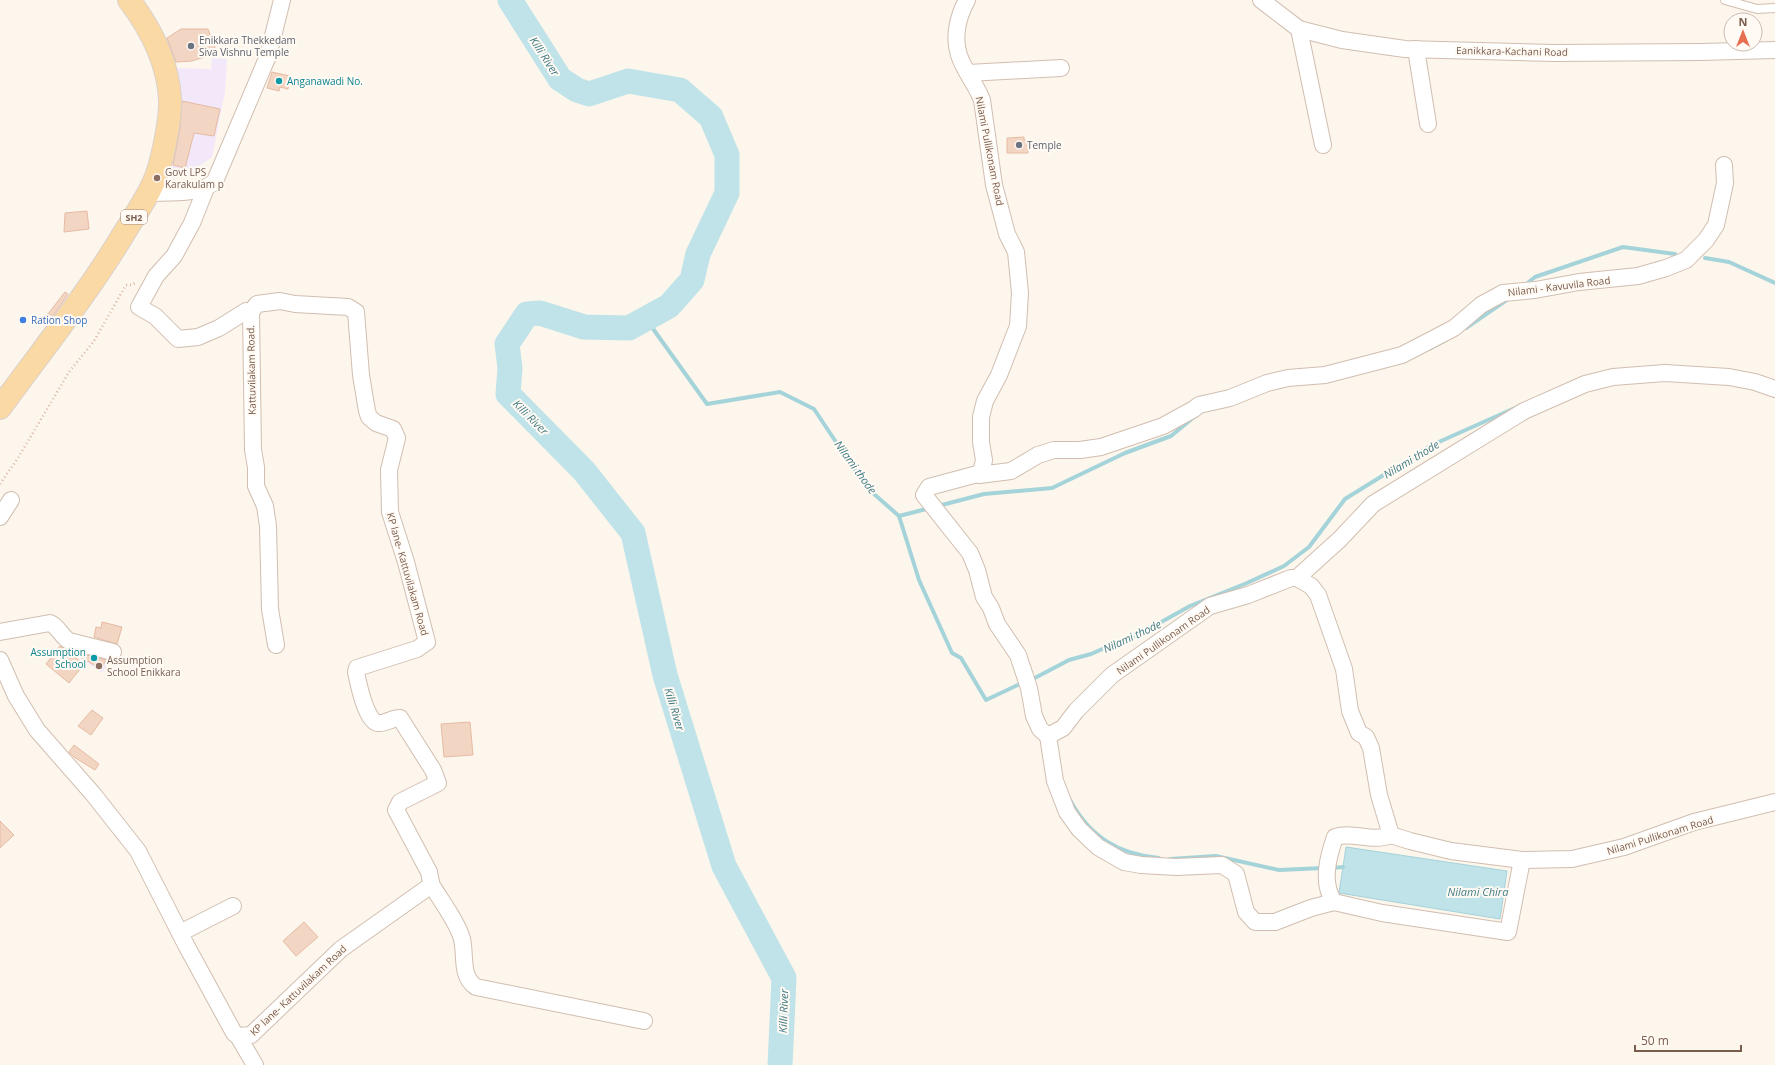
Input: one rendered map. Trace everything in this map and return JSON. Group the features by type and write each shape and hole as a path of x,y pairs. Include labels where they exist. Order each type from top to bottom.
{"main road":[{"name":"SH2","path":"0,408 104,267 148,193 159,166 167,131 170,100 167,73 155,41 142,17 129,0"}],"street":[{"path":"148,193 198,190 206,188 215,181 268,56 282,0"},
{"name":"Nilami Pullikonam Road","path":"967,0 958,22 957,47 959,56 978,88 982,100 987,126 994,185 1007,234 1016,252 1020,293 1018,326 998,375 985,401 982,417 984,460 979,475"},
{"name":"Eanikkara-Kachani Road","path":"1260,0 1299,29 1342,40 1416,49 1554,53 1775,50"},
{"path":"1299,29 1324,145"},
{"path":"1416,49 1428,124"},
{"path":"968,73 1061,68"},
{"name":"Nilami - Kavuvila Road","path":"979,475 1011,471 1038,454 1054,450 1080,450 1101,447 1163,426 1199,405 1230,398 1274,381 1288,378 1325,375 1402,355 1454,328 1480,305 1503,293 1535,290 1579,282 1638,276 1680,263 1696,251 1706,240 1716,225 1725,183 1724,166"},
{"name":"Kattuvilakam Road.","path":"206,188 192,223 174,256 156,276 139,307 155,316 178,339 198,337 218,328 246,311 251,312 252,450 256,467 256,486 265,506 268,526 270,610 276,645"},
{"name":"KP lane- Kattuvilakam Road","path":"0,660 16,696 37,730 93,794 138,851 234,1033 238,1036 251,1035 341,949 423,892 431,884 429,872 396,810 400,802 438,783 433,770 400,718 393,718 379,723 374,722 367,712 356,672 357,668 416,649 427,642 406,562 390,512 389,470 397,438 393,428 376,423 367,411 361,375 356,312 348,307 295,304 280,301 257,304 251,312"},
{"path":"1334,902 1326,886 1329,857 1335,837 1341,835 1375,839 1391,835 1379,795 1371,748 1366,737 1359,733 1350,711 1344,669 1330,624 1315,589 1297,578 1340,538 1373,504 1524,411 1585,384 1613,377 1665,373 1729,377 1755,382 1775,389"},
{"path":"979,475 929,487 924,495 970,553 977,570 984,597 991,608 997,624 1018,655 1030,688 1034,716 1040,729 1048,736 1055,781 1067,812 1079,829 1098,847 1124,862 1141,865 1176,867 1222,865 1236,874 1246,912 1254,922 1275,922 1311,908 1334,902 1382,913 1508,932 1522,860"},
{"path":"0,517 11,500"},
{"name":"Nilami Pullikonam Road","path":"1048,736 1063,728 1076,711 1112,675 1210,606 1248,595 1291,578 1297,578"},
{"path":"0,632 50,623 55,626 63,637 69,641 113,652"},
{"name":"Nilami Pullikonam Road","path":"1391,835 1451,851 1522,860 1572,859 1624,847 1694,822 1775,802"},
{"path":"431,884 459,932 462,942 466,975 469,983 476,988 644,1021"},
{"path":"180,933 232,906"},
{"path":"238,1036 255,1065"}],"lane":[{"path":"1725,0 1757,9 1775,8"}],"path":[{"path":"0,484 18,458 69,372 94,340 126,285 132,285 139,278"}],"shaded area":[{"path":"212,58 227,59 225,92 212,157 186,175 174,178 159,174 173,68 211,69"},
{"name":"Assumption School Enikkara","path":"87,645 111,658 102,673 78,657"}],"water":[{"name":"Nilami Chira","path":"1346,847 1507,871 1500,919 1339,893"}],"building":[{"name":"Enikkara Thekkedam Siva Vishnu Temple","path":"181,29 208,29 217,53 192,61 176,62 167,38"},
{"name":"Anganawadi No.","path":"272,72 290,76 288,89 280,87 279,91 267,88"},
{"path":"182,101 220,109 214,136 194,133 185,168 173,165 180,128"},
{"name":"Temple","path":"1024,137 1024,140 1028,140 1028,153 1007,153 1007,138"},
{"path":"87,211 89,229 64,232 65,213"},
{"path":"65,292 68,294 48,323 44,319"},
{"path":"102,622 122,627 117,644 94,637 96,627 101,628"},
{"path":"60,646 84,664 69,683 46,664"},
{"name":"Assumption School","path":"83,654 106,660 101,669 81,657"},
{"path":"92,710 103,718 91,735 78,726"},
{"path":"470,722 473,755 444,757 441,724"},
{"path":"74,745 99,764 95,770 74,757 69,752"},
{"path":"0,821 14,835 0,848"},
{"path":"304,922 318,937 296,956 283,941"}],"waterway":[{"name":"Killi River","path":"510,0 560,79 577,90 589,94 628,81 680,90 711,117 727,155 727,193 698,254 692,280 669,306 629,328 584,327 540,313 527,314 507,344 510,368 508,394 584,471 633,533 665,675 724,866 784,978 780,1065"},
{"path":"1524,286 1535,277 1623,247 1675,254"},
{"path":"1705,258 1729,262 1775,283"},
{"path":"1466,328 1511,297"},
{"name":"Nilami thode","path":"646,319 707,404 780,392 814,409 852,466 874,494 899,516 919,580 952,653 961,658 986,700 1024,682"},
{"path":"1429,349 1446,340"},
{"name":"Nilami thode","path":"1031,680 1069,660 1091,654 1138,635 1190,606 1284,566 1309,547 1345,499 1432,445 1515,408"},
{"path":"938,506 984,494 1052,488 1125,453 1171,436 1194,417"},
{"path":"899,516 930,508"},
{"path":"1070,800 1078,813 1096,834 1118,848 1144,856 1159,858"},
{"path":"1170,859 1216,856 1279,870 1323,868"},
{"path":"1332,868 1343,867"}],"place":[{"name":"Enikkara Thekkedam Siva Vishnu Temple","path":"191,46"},
{"name":"Anganawadi No.","path":"279,81"},
{"name":"Temple","path":"1019,145"},
{"name":"Govt LPS Karakulam p","path":"157,178"},
{"name":"Ration Shop","path":"23,320"},
{"name":"Assumption School","path":"94,658"},
{"name":"Assumption School Enikkara","path":"99,666"}]}
